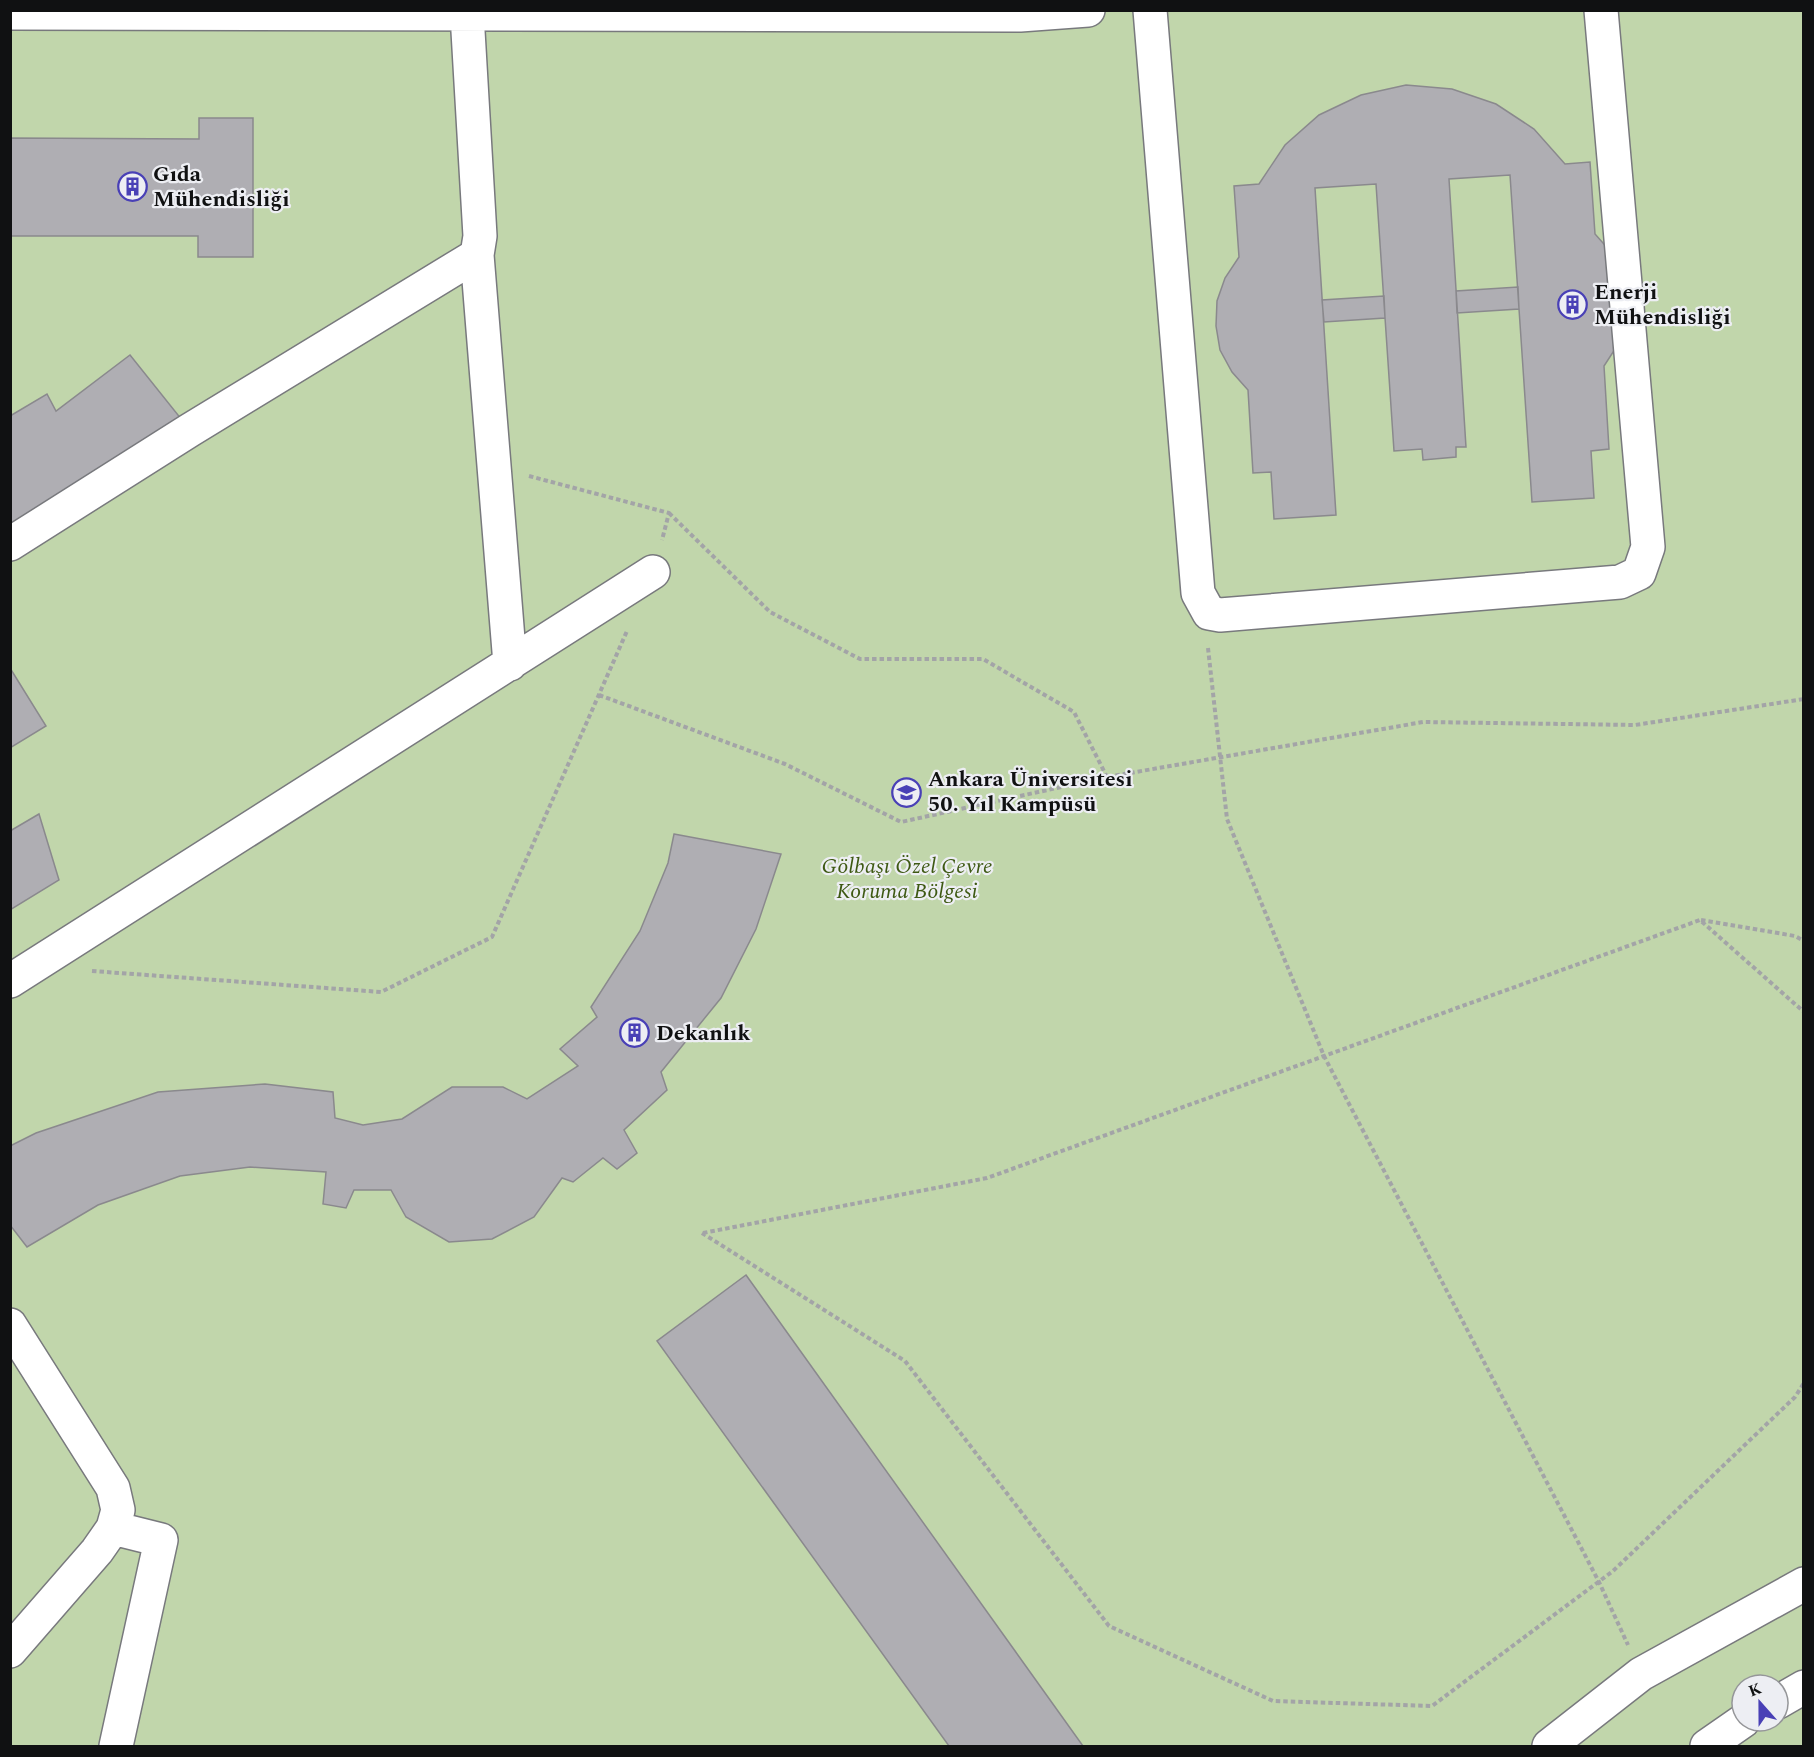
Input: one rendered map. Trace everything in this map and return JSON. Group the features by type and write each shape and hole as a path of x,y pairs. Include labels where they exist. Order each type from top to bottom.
{"street":[{"path":"10,13 1020,15 1088,10"},
{"path":"1150,10 1198,593 1209,613 1220,615 1620,582 1639,573 1648,547 1600,10"},
{"path":"467,14 480,236 477,255 510,664"},
{"path":"10,544 190,430 477,255"},
{"path":"22,974 653,572"},
{"path":"10,1325 113,1488 118,1510 113,1528 97,1551 10,1651"},
{"path":"113,1528 161,1540 116,1746"},
{"path":"1549,1746 1641,1674 1803,1584"},
{"path":"1707,1746 1730,1730"}],"path":[{"path":"494,467 669,513 770,612 860,659 983,659 1074,712 1107,777"},
{"path":"653,572 669,513"},
{"path":"1204,606 1227,819 1324,1056 1599,1581 1641,1674"},
{"path":"22,974 381,992 492,937 630,623"},
{"path":"598,695 785,764 901,822 1107,777 1423,722 1635,725 1803,699"},
{"path":"1700,920 1803,1012"},
{"path":"1803,941 1795,936 1700,920 987,1178 702,1233 905,1361 1109,1626 1273,1701 1432,1706 1613,1571 1796,1397 1803,1383"}],"green space":[{"name":"Gölbaşı Özel Çevre Koruma Bölgesi","path":"11,11 1803,11 1803,1746 11,1746"}],"building":[{"name":"Enerji Mühendisliği","path":"1406,85 1452,89 1496,104 1534,129 1565,164 1590,162 1595,234 1611,252 1617,346 1604,366 1609,449 1591,451 1594,498 1532,502 1510,175 1449,179 1466,447 1456,447 1456,457 1423,460 1422,449 1394,451 1376,184 1315,188 1336,515 1274,519 1271,472 1253,473 1248,390 1232,372 1220,350 1216,326 1217,301 1225,278 1239,257 1234,186 1259,184 1285,145 1319,115 1361,95"},
{"name":"Gıda Mühendisliği","path":"199,118 253,118 253,257 198,257 198,236 10,236 10,138 199,139"},
{"path":"1518,287 1519,309 1457,313 1456,291"},
{"path":"1384,296 1385,318 1324,322 1322,300"},
{"path":"130,355 190,430 10,544 10,416 47,394 56,411"},
{"path":"10,668 46,726 10,748"},
{"path":"39,814 59,880 10,910 10,831"},
{"name":"Dekanlık","path":"674,834 781,854 756,929 721,998 661,1072 667,1090 624,1130 637,1153 617,1169 603,1158 573,1182 562,1178 534,1217 492,1239 449,1242 406,1217 391,1190 354,1190 346,1208 323,1204 326,1172 250,1167 180,1176 98,1205 27,1247 10,1225 10,1146 36,1133 158,1092 265,1084 333,1092 335,1118 363,1125 402,1119 452,1087 503,1087 527,1099 578,1066 560,1049 597,1017 591,1007 640,931 668,863"},
{"path":"746,1275 1083,1746 949,1746 657,1341"}],"place":[{"name":"Gıda Mühendisliği","path":"132,187"},
{"name":"Enerji Mühendisliği","path":"1573,305"},
{"name":"Ankara Üniversitesi 50. Yıl Kampüsü","path":"907,792"},
{"name":"Dekanlık","path":"635,1033"}]}
